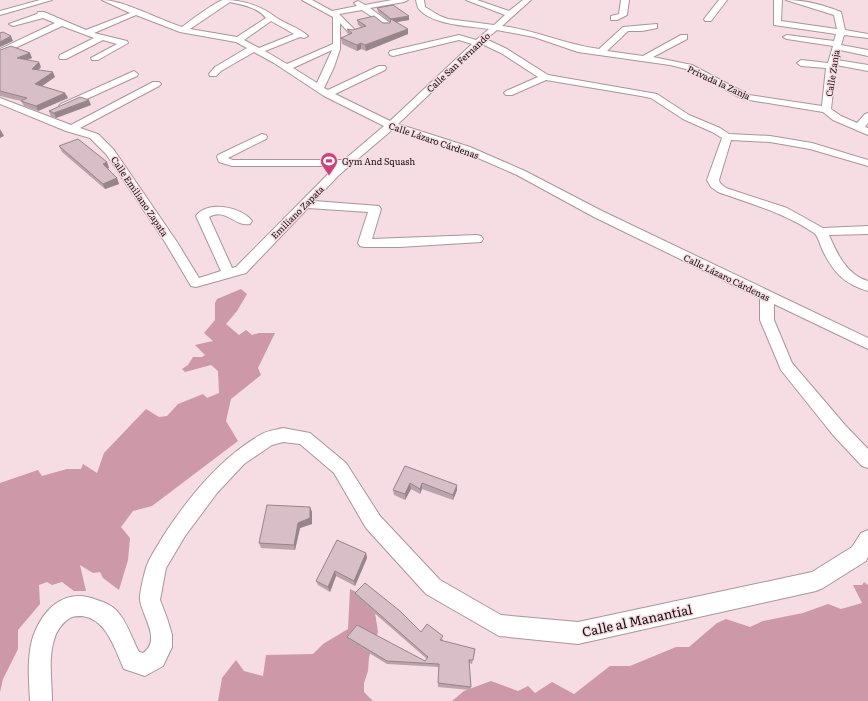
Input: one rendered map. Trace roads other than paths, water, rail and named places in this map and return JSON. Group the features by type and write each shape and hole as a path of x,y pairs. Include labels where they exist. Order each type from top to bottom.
{"street":[{"path":"2,11 48,0"},
{"name":"Calle Lázaro Cárdenas","path":"106,0 136,13 183,30 238,40 287,67 323,91 364,110 391,126 466,149 521,173 598,214 868,344"},
{"path":"183,30 200,16 227,0"},
{"path":"212,74 218,69 256,49 302,35 271,18 265,12 256,7 232,0"},
{"path":"306,0 348,23 353,32"},
{"path":"354,0 363,7 372,18 387,25"},
{"name":"Privada la Zanja","path":"420,0 422,8 436,18 516,30 537,35 578,49 670,62 689,67 746,97 826,110 863,130"},
{"path":"470,0 510,14"},
{"name":"Calle San Fernando","path":"391,126 526,0"},
{"path":"614,18 623,15 625,0"},
{"path":"708,19 722,0"},
{"path":"778,0 778,23 868,36"},
{"path":"790,0 835,12 838,14 841,32"},
{"path":"334,14 363,7 405,2"},
{"path":"316,5 330,3"},
{"path":"86,33 136,13"},
{"path":"323,91 337,45 334,14"},
{"path":"13,24 42,15 86,33 124,43 95,58"},
{"path":"238,40 271,18"},
{"path":"0,52 61,23"},
{"path":"600,53 626,29 642,29 654,26"},
{"path":"61,34 74,28"},
{"name":"Calle Zanja","path":"826,110 832,64 841,32"},
{"path":"63,57 102,37"},
{"path":"393,53 459,37 480,42 504,51 545,77 654,96 680,113 716,130 727,137 770,139 812,146 868,164"},
{"path":"645,58 684,37"},
{"path":"787,37 868,52"},
{"path":"287,67 337,45"},
{"path":"801,63 832,64 868,68"},
{"path":"323,91 382,68"},
{"path":"38,117 134,74"},
{"path":"509,93 545,77"},
{"path":"70,129 156,84"},
{"name":"Calle Emiliano Zapata","path":"0,102 70,129 94,136 110,152 171,242 196,283"},
{"path":"863,130 868,116"},
{"name":"Emiliano Zapata","path":"196,283 242,270 346,163 391,126"},
{"path":"262,137 222,157 223,160 232,163 346,163"},
{"path":"727,137 713,180 715,186 722,190 784,211 821,232 868,230"},
{"path":"305,204 374,209 364,243 399,244 477,239"},
{"path":"228,273 202,216 208,212 221,208 246,221"},
{"path":"821,232 832,256 848,277 868,286"},
{"path":"767,296 767,320 786,366 839,430 868,461"},
{"name":"Calle al Manantial","path":"41,701 40,651 47,629 52,619 64,610 77,605 90,606 108,617 132,661 145,664 155,658 161,647 161,635 157,618 150,600 158,564 178,530 211,487 238,459 267,439 283,435 304,438 340,468 373,522 433,587 499,625 578,633 816,582 859,554 868,539"}],"place":[{"name":"Gym And Squash","path":"329,176"}]}
